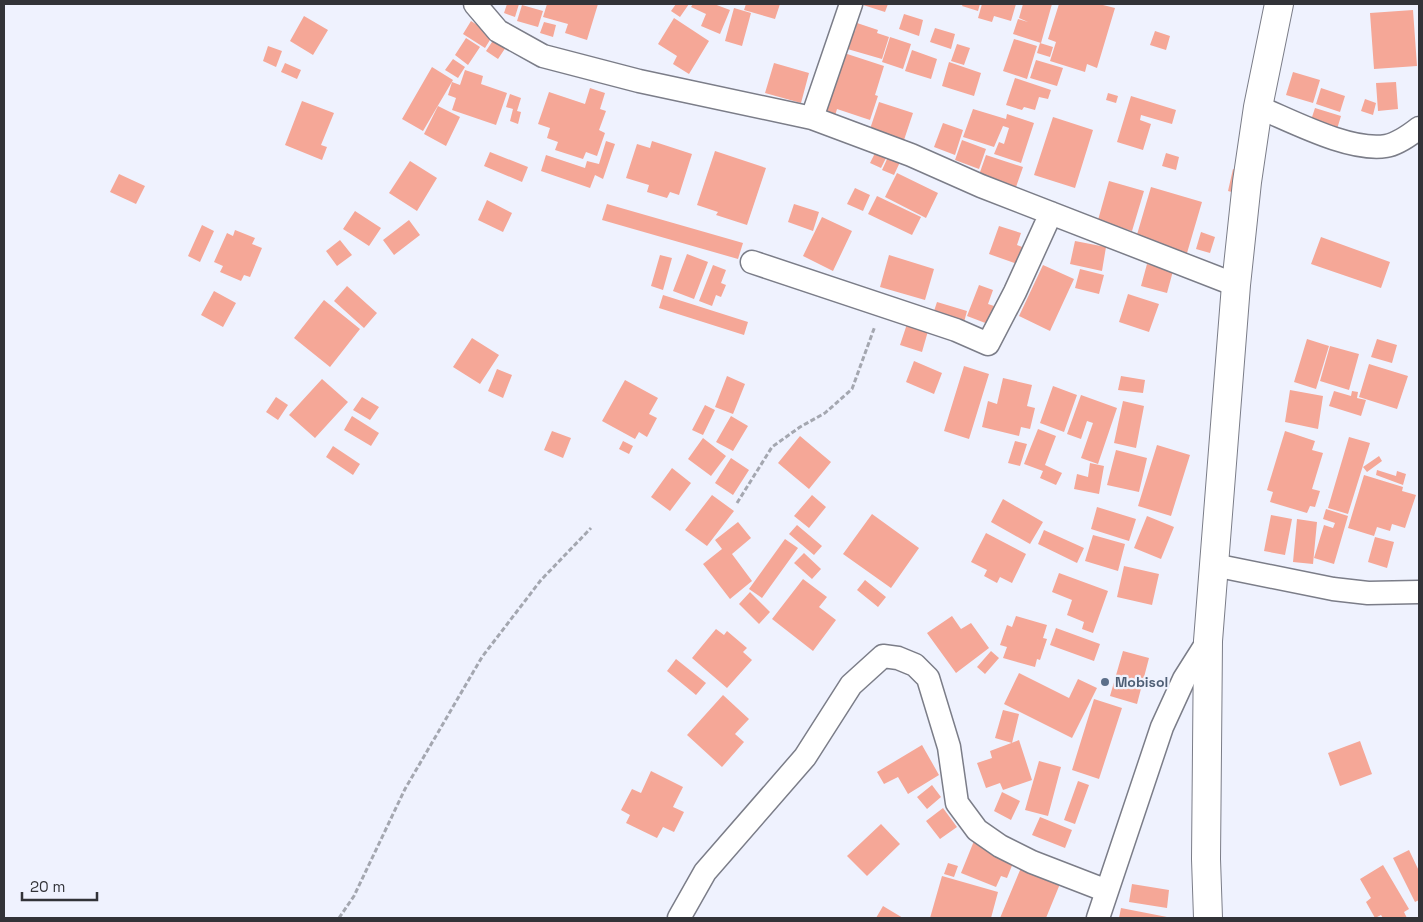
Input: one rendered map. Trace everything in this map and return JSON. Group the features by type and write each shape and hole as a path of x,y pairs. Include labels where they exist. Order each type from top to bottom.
{"highway":[{"path":"1208,918 1206,859 1208,641 1246,182 1258,107 1279,4"}],"street":[{"path":"475,4 498,31 543,56 639,81 812,118 911,154 981,186 1236,285"},
{"path":"812,118 852,4"},
{"path":"1258,107 1333,138 1369,146 1387,146 1408,137 1419,128"},
{"path":"752,262 956,330 988,344 1015,292 1051,213"},
{"path":"1214,565 1332,589 1368,593 1419,592"},
{"path":"1098,918 1162,727 1184,679 1208,641"},
{"path":"679,918 705,872 805,757 850,685 883,656 898,658 916,664 928,678 949,747 957,803 977,830 1000,846 1032,862 1107,891"}],"path":[{"path":"737,503 772,447 800,427 825,413 852,389 882,306"},
{"path":"338,918 354,896 405,789 482,657 542,580 591,528"}],"building":[{"path":"507,4 519,4 515,17 504,13"},
{"path":"547,4 598,4 587,40 565,33 568,24 543,17"},
{"path":"676,4 689,4 680,17 671,11"},
{"path":"693,4 714,4 730,10 720,34 701,26 706,14 691,7"},
{"path":"746,4 780,4 775,19 744,10"},
{"path":"860,4 888,4 885,12"},
{"path":"963,4 980,4 978,11 962,6"},
{"path":"982,4 1016,4 1011,21 994,16 992,22 978,18"},
{"path":"1023,4 1052,4 1041,43 1013,34 1018,19 1028,22 1019,18"},
{"path":"1059,4 1099,4 1115,8 1097,68 1087,64 1085,72 1050,61 1056,42 1048,39"},
{"path":"522,5 543,11 538,27 517,21"},
{"path":"734,8 751,13 742,46 725,41"},
{"path":"1413,10 1417,66 1374,69 1370,13"},
{"path":"904,14 923,20 919,36 899,29"},
{"path":"304,16 328,30 313,55 290,41"},
{"path":"674,18 709,41 689,74 673,64 677,56 658,44"},
{"path":"471,21 493,35 485,48 463,34"},
{"path":"544,22 556,25 553,37 540,33"},
{"path":"857,23 878,30 877,33 889,37 882,59 844,48 850,29 855,31"},
{"path":"935,28 955,34 951,49 930,42"},
{"path":"1155,31 1170,36 1166,50 1150,45"},
{"path":"496,36 508,44 498,59 486,51"},
{"path":"890,37 911,44 903,69 882,62"},
{"path":"466,38 480,47 468,65 455,55"},
{"path":"1014,39 1037,46 1027,79 1003,71"},
{"path":"1040,43 1053,47 1050,57 1037,53"},
{"path":"957,44 970,48 964,65 951,61"},
{"path":"268,46 282,51 276,67 263,61"},
{"path":"912,50 937,59 931,79 905,71"},
{"path":"838,51 884,66 875,95 878,96 870,120 837,109 834,119 818,114"},
{"path":"453,59 465,67 458,78 445,70"},
{"path":"1036,60 1063,68 1057,86 1030,78"},
{"path":"949,62 981,73 974,96 942,86"},
{"path":"285,63 301,70 297,79 281,72"},
{"path":"774,63 809,73 801,103 765,93"},
{"path":"432,67 453,80 423,131 402,119"},
{"path":"465,70 483,76 481,84 507,93 496,125 452,110 456,98 448,95 452,82 460,85"},
{"path":"1293,72 1320,80 1313,103 1286,95"},
{"path":"1015,78 1051,90 1048,99 1039,97 1035,110 1024,107 1022,110 1006,105"},
{"path":"1396,82 1398,109 1378,111 1376,83"},
{"path":"590,88 605,93 600,109 606,111 599,130 605,133 597,156 586,152 583,159 555,150 558,142 547,138 550,128 538,124 549,92 585,104"},
{"path":"1321,88 1345,96 1340,112 1316,104"},
{"path":"1108,93 1118,96 1116,103 1106,100"},
{"path":"510,94 521,98 517,111 521,112 518,124 510,121 513,109 506,107"},
{"path":"1131,96 1176,110 1172,124 1141,115 1140,120 1151,124 1143,150 1117,142"},
{"path":"1365,99 1376,103 1373,115 1361,111"},
{"path":"302,101 334,113 321,145 327,147 322,160 285,145"},
{"path":"879,102 913,113 904,140 870,129"},
{"path":"438,106 460,117 446,146 424,134"},
{"path":"1315,108 1341,116 1337,129 1311,120"},
{"path":"973,109 1006,119 1007,114 1034,123 1021,163 994,154 999,142 1004,144 1009,128 1003,126 994,147 963,137"},
{"path":"1053,117 1093,130 1075,188 1034,175"},
{"path":"943,123 963,130 955,155 934,147"},
{"path":"962,140 986,149 979,169 955,160"},
{"path":"606,141 615,144 603,179 595,175 590,188 541,171 546,155 585,168 587,161 599,164"},
{"path":"652,141 692,154 679,195 670,192 667,198 647,192 649,185 626,178 637,144 650,148"},
{"path":"877,149 888,154 881,168 870,163"},
{"path":"715,151 766,168 747,225 716,215 718,212 697,205"},
{"path":"490,152 528,167 522,182 484,166"},
{"path":"1166,153 1179,157 1176,170 1162,166"},
{"path":"986,155 1023,167 1016,187 979,175"},
{"path":"888,157 900,162 894,175 882,170"},
{"path":"410,161 437,178 417,211 389,193"},
{"path":"1233,169 1245,172 1239,194 1228,191"},
{"path":"897,173 938,193 926,218 885,197"},
{"path":"119,174 145,186 136,204 110,192"},
{"path":"1109,181 1144,191 1132,231 1098,220"},
{"path":"1151,187 1202,202 1187,253 1136,238"},
{"path":"855,188 870,195 863,211 847,204"},
{"path":"877,196 921,217 912,235 868,214"},
{"path":"487,200 512,213 503,232 478,220"},
{"path":"607,204 743,243 738,259 602,220"},
{"path":"794,204 819,212 813,231 788,222"},
{"path":"355,211 381,228 369,246 343,229"},
{"path":"822,217 852,231 833,271 803,256"},
{"path":"409,220 420,235 394,255 383,240"},
{"path":"202,225 214,231 200,262 188,256"},
{"path":"999,226 1021,233 1017,245 1025,248 1020,265 989,254"},
{"path":"235,230 255,238 252,244 262,248 250,277 244,275 241,281 220,272 223,266 214,262 227,233 233,236"},
{"path":"1201,232 1215,237 1210,253 1196,249"},
{"path":"1321,237 1390,262 1381,288 1311,264"},
{"path":"340,240 352,255 337,266 326,251"},
{"path":"1075,241 1106,247 1102,271 1070,264"},
{"path":"687,254 708,262 694,299 673,291"},
{"path":"660,255 672,258 663,290 651,286"},
{"path":"889,255 934,269 925,300 880,287"},
{"path":"1147,264 1173,271 1167,293 1141,286"},
{"path":"713,265 726,270 721,283 726,285 721,297 716,295 712,306 699,301"},
{"path":"1043,265 1074,279 1050,331 1019,316"},
{"path":"1080,269 1104,275 1099,294 1075,288"},
{"path":"979,285 993,290 988,304 994,306 988,324 967,316"},
{"path":"347,286 377,313 364,328 334,301"},
{"path":"214,291 236,303 223,327 201,315"},
{"path":"1128,294 1159,304 1149,332 1119,322"},
{"path":"663,295 748,322 744,335 659,308"},
{"path":"324,300 360,329 330,367 294,338"},
{"path":"937,302 967,311 963,326 932,317"},
{"path":"907,324 928,331 922,352 900,345"},
{"path":"472,338 499,355 480,384 453,367"},
{"path":"1307,339 1329,346 1316,389 1294,382"},
{"path":"1377,339 1397,345 1392,363 1371,357"},
{"path":"1330,346 1359,354 1349,390 1320,381"},
{"path":"914,361 942,373 934,394 906,382"},
{"path":"1369,364 1408,376 1397,409 1359,397"},
{"path":"964,366 989,374 969,439 944,431"},
{"path":"497,369 512,375 503,398 488,391"},
{"path":"727,376 745,384 733,414 715,407"},
{"path":"1121,376 1145,380 1143,393 1118,390"},
{"path":"1003,378 1032,385 1027,406 1035,408 1030,429 1021,427 1019,436 982,427 988,401 997,404"},
{"path":"322,379 348,402 315,438 289,415"},
{"path":"625,380 658,398 649,414 657,418 647,437 639,432 635,439 602,421"},
{"path":"1053,386 1077,395 1064,432 1040,423"},
{"path":"1290,390 1323,396 1318,429 1285,422"},
{"path":"1334,391 1351,396 1352,391 1358,392 1357,398 1366,400 1361,416 1329,406"},
{"path":"1081,395 1117,408 1098,464 1081,458 1093,423 1087,421 1081,439 1067,434"},
{"path":"276,397 288,405 278,420 266,412"},
{"path":"362,397 379,407 370,420 353,410"},
{"path":"1123,401 1144,406 1136,448 1114,443"},
{"path":"705,405 715,410 703,435 692,430"},
{"path":"352,416 379,433 371,446 344,430"},
{"path":"731,416 748,426 733,451 716,442"},
{"path":"1038,429 1056,436 1045,465 1062,473 1056,485 1040,478 1043,471 1024,464"},
{"path":"552,431 571,438 563,458 544,450"},
{"path":"1285,431 1315,441 1312,450 1323,453 1312,489 1320,491 1315,507 1310,506 1307,513 1270,502 1273,492 1267,490"},
{"path":"800,436 831,462 809,489 778,463"},
{"path":"1349,437 1370,443 1348,514 1328,508"},
{"path":"703,438 726,456 711,476 688,459"},
{"path":"623,441 633,446 629,454 619,449"},
{"path":"1015,441 1027,444 1020,466 1008,463"},
{"path":"1157,445 1190,455 1171,516 1138,506"},
{"path":"333,446 360,464 353,475 326,457"},
{"path":"1116,450 1147,458 1139,492 1107,485"},
{"path":"1379,456 1382,461 1367,472 1363,467"},
{"path":"731,458 749,470 733,495 715,483"},
{"path":"1090,463 1104,466 1099,494 1074,489 1077,474 1088,477"},
{"path":"672,468 691,483 670,511 651,497"},
{"path":"1377,470 1396,476 1397,471 1406,474 1403,485 1376,475"},
{"path":"1364,475 1403,487 1402,491 1416,495 1405,528 1392,524 1390,531 1377,527 1374,536 1348,528"},
{"path":"712,495 734,511 707,546 685,530"},
{"path":"812,495 826,507 809,528 794,516"},
{"path":"1003,499 1043,522 1030,544 991,522"},
{"path":"1097,507 1136,519 1129,541 1091,529"},
{"path":"1326,509 1348,516 1334,564 1314,558 1324,525 1333,528 1335,523 1323,519"},
{"path":"872,514 919,548 891,588 843,554"},
{"path":"1271,515 1292,519 1285,555 1264,551"},
{"path":"1147,516 1174,527 1161,559 1134,548"},
{"path":"1297,519 1317,522 1313,564 1293,562"},
{"path":"738,522 751,538 732,554 752,581 730,599 703,564 722,549 715,540"},
{"path":"797,525 822,546 814,555 789,534"},
{"path":"1044,530 1084,548 1077,563 1038,544"},
{"path":"986,533 1026,554 1012,583 1000,577 997,583 984,576 987,570 971,562"},
{"path":"1093,535 1125,544 1118,571 1085,561"},
{"path":"1375,537 1394,542 1387,568 1368,562"},
{"path":"785,539 798,548 762,598 749,589"},
{"path":"804,553 821,569 812,579 794,563"},
{"path":"1124,566 1159,574 1152,605 1117,597"},
{"path":"1059,573 1108,591 1093,633 1082,629 1084,622 1067,615 1072,600 1052,592"},
{"path":"803,579 827,597 819,607 836,620 813,651 772,619"},
{"path":"865,580 886,597 878,607 857,590"},
{"path":"750,592 770,612 759,624 739,604"},
{"path":"952,616 961,629 971,623 989,648 956,673 927,633"},
{"path":"1016,616 1047,625 1043,638 1047,639 1040,660 1037,659 1035,667 1003,658 1007,647 1000,645 1007,625 1012,627"},
{"path":"1056,628 1100,644 1094,661 1050,645"},
{"path":"716,629 724,635 727,631 747,648 743,652 752,660 727,688 692,658"},
{"path":"991,651 999,658 985,674 977,667"},
{"path":"1123,651 1149,658 1137,704 1110,696"},
{"path":"676,659 706,683 696,695 667,671"},
{"path":"1019,673 1069,698 1078,679 1097,688 1072,738 1004,704"},
{"path":"723,695 749,719 735,734 744,742 722,767 687,735"},
{"path":"1094,699 1122,708 1099,779 1072,770"},
{"path":"1003,710 1019,714 1012,743 995,738"},
{"path":"1019,740 1032,780 1003,790 1000,783 986,788 977,763 992,758 990,751"},
{"path":"1360,741 1372,774 1340,786 1328,753"},
{"path":"922,745 939,775 908,794 898,777 884,784 877,772"},
{"path":"1039,761 1061,767 1048,816 1025,810"},
{"path":"651,771 683,787 673,807 684,812 674,832 663,827 657,838 626,823 630,815 621,810 632,789 641,793"},
{"path":"1078,781 1089,785 1075,824 1064,820"},
{"path":"932,785 941,797 927,809 917,797"},
{"path":"1002,792 1020,801 1011,820 994,811"},
{"path":"943,808 957,827 940,839 926,821"},
{"path":"1040,817 1072,830 1065,848 1032,835"},
{"path":"881,824 900,844 867,876 847,856"},
{"path":"974,841 1015,858 1007,878 1001,876 996,887 961,873"},
{"path":"1409,850 1419,871 1419,900 1415,902 1393,858"},
{"path":"948,863 958,866 954,877 944,874"},
{"path":"1023,863 1062,879 1046,918 1000,918"},
{"path":"1383,865 1409,909 1404,912 1407,918 1383,918 1381,915 1375,918 1366,902 1371,898 1360,879"},
{"path":"942,876 998,892 991,918 930,918"},
{"path":"1132,884 1169,890 1167,908 1129,902"},
{"path":"883,906 903,918 876,918"},
{"path":"1121,908 1167,917 1167,918 1119,918"}],"place":[{"name":"Mobisol","path":"1105,682"}]}
